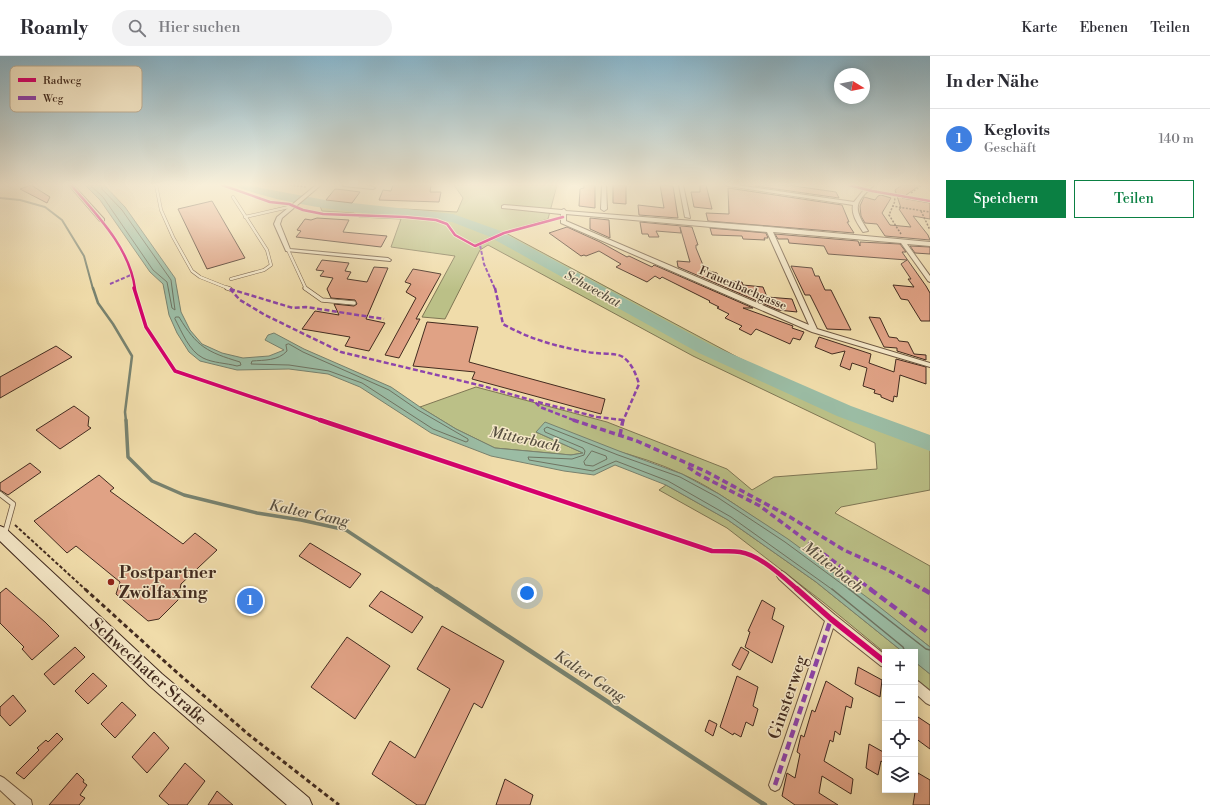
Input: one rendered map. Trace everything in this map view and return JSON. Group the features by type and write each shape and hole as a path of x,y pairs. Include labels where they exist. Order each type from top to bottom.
{"main road":[{"name":"Schwechater Straße","path":"4,529 156,680 302,805"}],"street":[{"path":"278,220 276,224 288,250 388,260"},
{"name":"Frauenbachgasse","path":"563,220 563,222 814,330 930,365"},
{"path":"666,220 930,244"},
{"path":"858,220 865,231"},
{"path":"769,229 814,330"},
{"path":"904,242 930,280"},
{"path":"782,576 831,619 882,660"},
{"name":"Ginsterweg","path":"775,785 831,619"},
{"path":"918,689 930,699"},
{"path":"0,782 26,805"}],"lane":[{"path":"165,220 192,271 200,277 230,289"},
{"path":"231,279 264,270 270,264 267,250 247,220"},
{"path":"288,250 306,290 322,300 354,303"},
{"path":"0,494 12,504 4,529"}],"path":[{"path":"892,220 904,242"},
{"path":"924,220 930,230"},
{"path":"4,529 173,669 248,734 339,805"}],"green space":[{"path":"401,220 545,220 504,232 739,358 822,398 896,426 930,437 930,490 841,507 835,513 930,566 930,647 798,547 727,499 691,478 629,454 536,432 583,453 571,455 495,448 456,429 420,407 476,387 607,422 727,469 752,490 774,477 877,469 875,443 693,356 488,245 480,250 445,319 422,317 455,256 391,247"},
{"path":"666,485 728,520 816,582 899,649 882,649 882,651 823,602 727,528 659,490"},
{"path":"918,664 930,674 930,690 918,680"}],"water":[{"path":"114,220 134,220 175,278 181,312 190,330 202,344 222,353 243,358 269,356 284,350 265,340 268,335 274,333 304,349 391,387 456,429 495,448 571,455 583,453 536,432 545,422 682,474 719,494 788,539 872,601 930,647 930,674 918,664 918,649 899,649 816,582 728,520 666,485 615,465 594,475 564,471 491,456 431,433 360,387 328,374 289,369 237,370 200,361 189,352 177,333 169,315 163,284 150,272"}],"building":[{"path":"183,220 223,220 245,258 207,269"},
{"path":"304,220 349,220 343,232 387,236 381,247 296,237 301,231 297,230"},
{"path":"590,220 609,220 610,238 590,229"},
{"path":"848,220 849,222 847,222 854,233 708,221"},
{"path":"863,220 887,220 890,225 911,227 906,220 916,220 928,235 930,240 885,236 877,224 865,223"},
{"path":"640,222 692,227 698,245 696,245 696,248 705,270 717,273 719,280 742,282 743,285 763,287 767,297 792,299 797,312 778,310 678,267 677,261 690,262 680,227 681,233 656,231 659,237 649,237 648,234 642,234"},
{"path":"567,227 600,242 627,257 629,256 652,267 654,265 753,308 743,308 793,326 792,328 804,332 800,340 793,338 790,344 756,329 751,335 739,329 742,326 725,318 729,314 717,308 719,307 709,302 710,301 662,277 660,279 655,276 647,282 616,267 621,264 599,251 586,256 581,256 549,233"},
{"path":"710,228 766,233 768,238 764,238 765,240 743,239 742,236 712,235"},
{"path":"775,234 858,241 860,246 860,242 900,244 906,252 902,252 930,293 930,321 921,321 908,300 901,299 893,285 914,287 908,279 911,279 901,264 907,260 828,254 824,246 789,243 788,239 778,239"},
{"path":"910,246 930,247 930,254 915,253"},
{"path":"322,260 349,263 345,271 351,272 347,279 367,282 374,267 388,268 366,319 385,323 369,351 345,346 350,337 302,329 315,311 339,315 334,304 354,306 357,304 355,300 331,298 327,289 333,278 320,276 324,271 316,270"},
{"path":"791,266 812,268 815,276 819,276 825,290 831,290 851,330 827,329 810,295 805,295"},
{"path":"413,269 441,274 416,319 420,319 399,358 385,355 416,298 406,292 411,284 405,282"},
{"path":"869,317 880,318 889,337 897,338 899,341 908,342 914,354 926,355 926,360 897,351 897,348 884,347"},
{"path":"427,322 478,327 469,362 605,399 601,414 472,379 475,372 413,366"},
{"path":"819,337 871,354 869,363 894,372 896,359 926,367 926,384 900,375 897,397 894,396 893,402 881,397 881,395 874,393 875,390 863,386 867,368 852,363 850,370 840,366 845,351 832,354 815,347"},
{"path":"56,346 72,357 0,398 0,377"},
{"path":"74,406 89,417 88,426 91,428 60,449 36,430"},
{"path":"30,463 41,472 8,495 0,490 0,483"},
{"path":"99,475 114,488 110,491 183,544 195,533 217,550 181,584 178,600 159,619 148,621 116,594 120,582 76,546 67,553 34,521"},
{"path":"310,543 361,574 350,588 299,556"},
{"path":"6,588 59,636 32,660 22,649 24,647 0,623 0,593"},
{"path":"381,591 423,617 412,633 369,606"},
{"path":"762,600 775,608 772,619 784,626 772,663 745,647 750,632 748,631"},
{"path":"442,626 504,661 482,708 474,703 425,805 417,805 372,774 390,741 415,758 450,689 417,669"},
{"path":"347,637 390,666 355,719 311,687"},
{"path":"75,647 85,657 54,685 44,674"},
{"path":"741,647 749,652 740,670 732,665"},
{"path":"858,667 882,680 880,697 855,684"},
{"path":"93,673 107,686 88,704 75,691"},
{"path":"737,676 758,687 753,706 758,709 753,726 746,722 741,737 734,733 733,735 720,727"},
{"path":"826,681 853,698 851,708 846,706 840,735 835,731 833,742 830,740 824,761 853,779 851,794 822,776 819,793 838,805 795,805 782,796 787,773 795,778 800,754 797,752 801,735 804,737 812,710 815,712"},
{"path":"13,695 26,711 10,726 0,715 0,707"},
{"path":"122,702 136,715 115,738 101,724"},
{"path":"918,717 930,725 930,749 918,740"},
{"path":"709,720 717,724 713,736 705,731"},
{"path":"154,732 169,748 147,773 132,757"},
{"path":"57,733 63,739 24,779 16,773 39,750 37,748 46,740 48,742"},
{"path":"869,744 882,751 882,762 881,761 878,775 866,768"},
{"path":"185,763 205,781 187,805 169,805 159,796"},
{"path":"77,773 87,785 80,795 85,798 79,805 49,805"},
{"path":"918,773 930,780 930,805 913,805 915,793 918,793"},
{"path":"505,779 533,795 530,805 496,805"},
{"path":"217,791 233,805 208,805"}],"waterway":[{"name":"Kalter Gang","path":"62,220 84,256 93,289"},
{"name":"Schwechat","path":"459,220 493,233 705,349 844,411 930,443"},
{"name":"Kalter Gang","path":"93,288 98,303 113,324 132,356 125,412 126,421"},
{"name":"Kalter Gang","path":"126,420 128,457 152,481 184,495 257,513 301,520 346,530 437,590"},
{"name":"Kalter Gang","path":"436,589 765,805"}],"marked path":[{"path":"480,245 484,264 494,284 503,324 513,330 550,344 589,352 620,355 631,365 639,384 623,420 620,435"},
{"path":"110,284 133,274"},
{"path":"230,289 240,300 265,315 341,352 483,386 534,401 540,407 578,422 637,441 707,472 790,517 844,550 888,570 930,593"},
{"path":"230,289 293,308 306,307 384,319"},
{"path":"538,402 597,417 623,420"},
{"path":"688,467 698,474 760,506 930,634"},
{"path":"775,785 831,619"}],"cycle path":[{"path":"102,220 117,242 133,274 135,293 146,327 175,371 538,494 712,551 741,552 753,556 782,576 831,619 882,660"},
{"path":"436,220 447,224 455,235 475,246 504,233 552,220"}],"place":[{"name":"Postpartner Zwölfaxing","path":"111,582"},
{"name":"Keglovits","path":"250,601"}],"water label":[{"name":"Mitterbach","path":"525,439"},
{"name":"Mitterbach","path":"833,567"}]}
